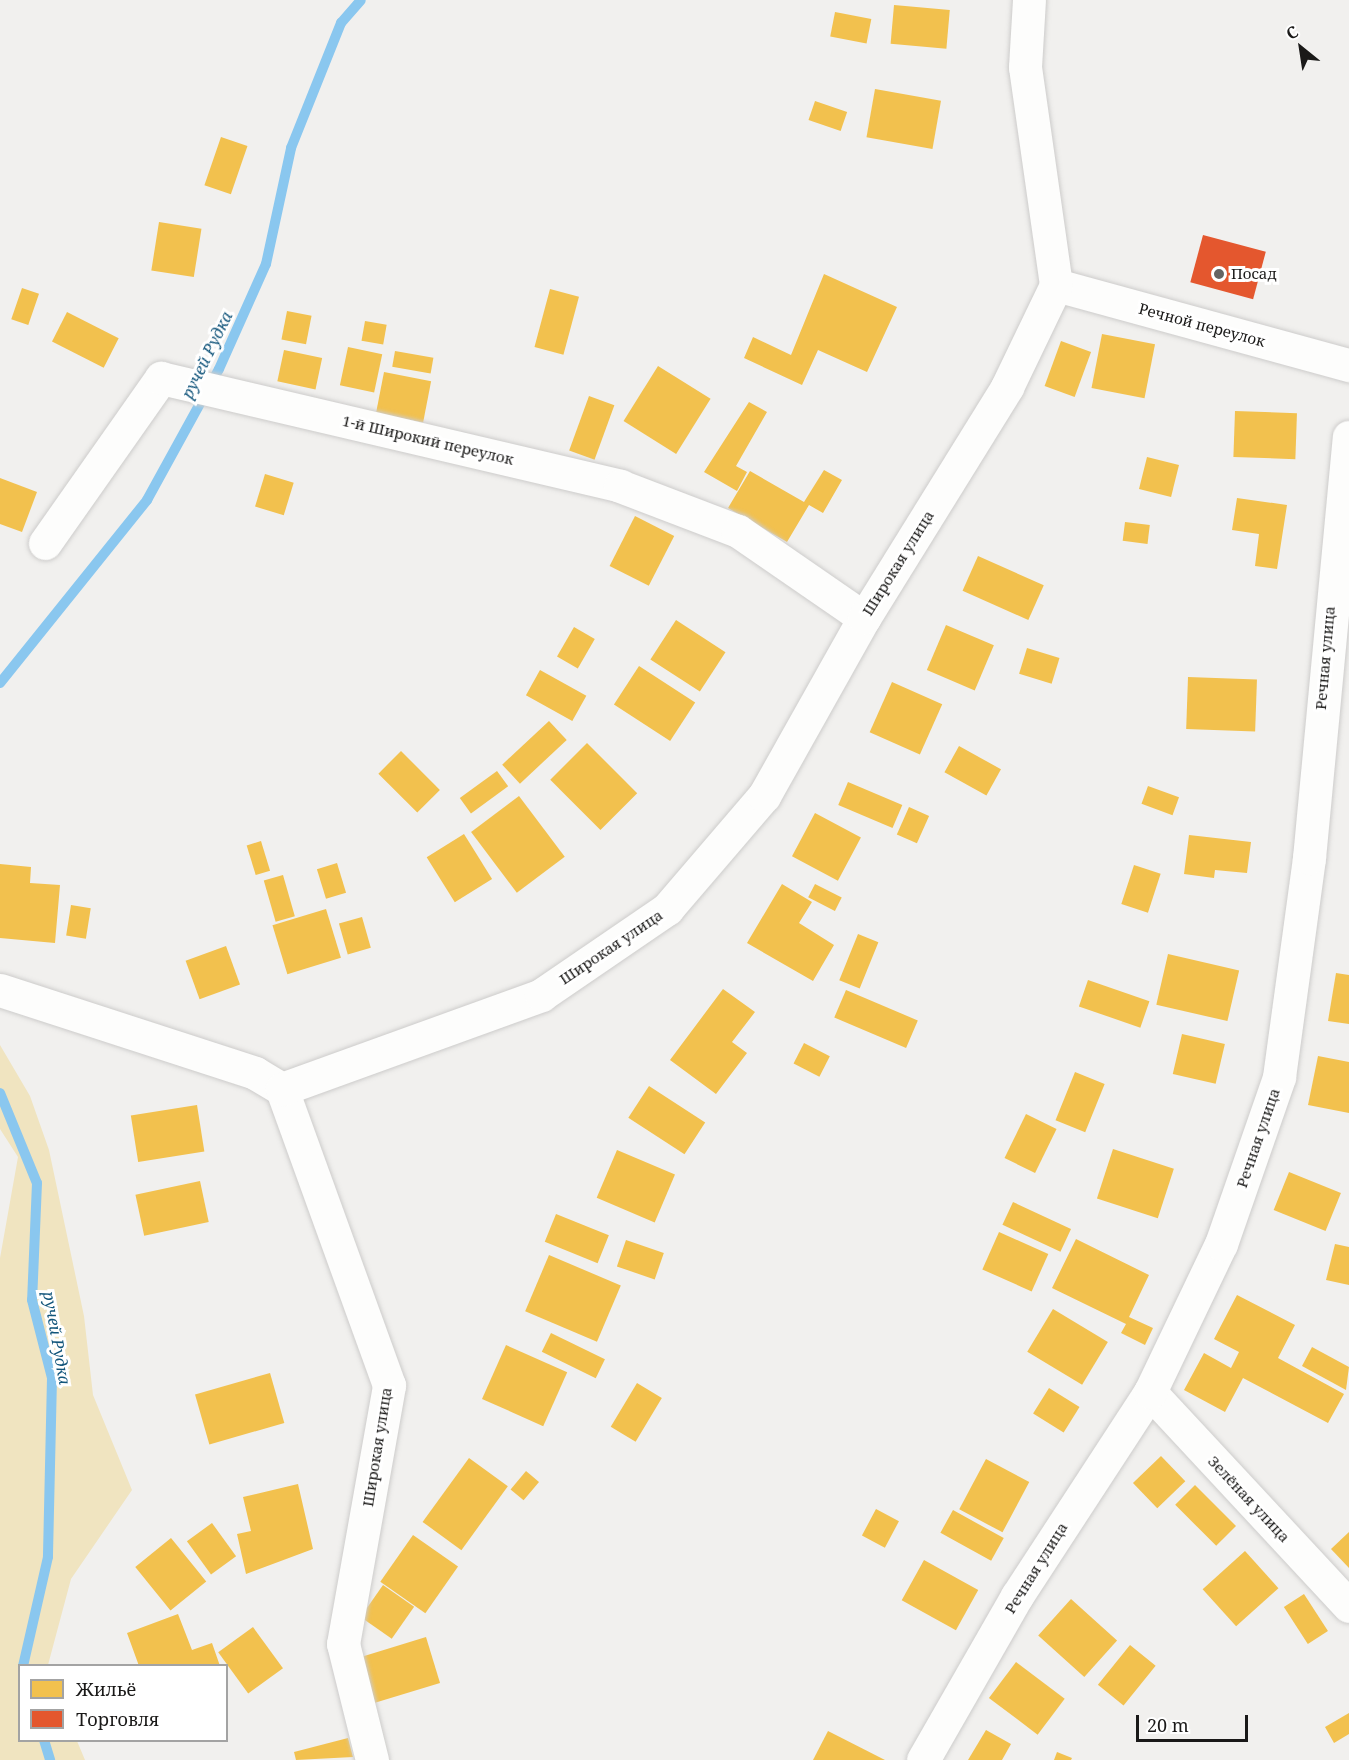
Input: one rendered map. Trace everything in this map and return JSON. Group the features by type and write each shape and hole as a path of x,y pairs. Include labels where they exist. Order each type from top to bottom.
{"street":[{"path":"1029,0 1025,67 1056,285"},
{"name":"Речной переулок","path":"1056,285 1349,365"},
{"name":"Широкая улица","path":"372,1760 343,1644 389,1386 282,1089 541,994 667,909 764,796 864,618 1007,387 1056,285"},
{"name":"1-й Широкий переулок","path":"45,543 161,378 620,486 738,531 864,618"},
{"name":"Речная улица","path":"923,1760 1017,1596 1150,1392 1221,1244 1279,1077 1309,858 1349,437"},
{"path":"0,990 255,1073 282,1089"},
{"name":"Зелёная улица","path":"1150,1392 1349,1606"}],"shaded area":[{"path":"0,1045 30,1096 49,1150 84,1316 93,1395 132,1490 71,1579 48,1664 18,1664 18,1742 77,1742 85,1760 0,1760 0,1258 18,1157 0,1129"}],"building: Жильё":[{"path":"894,5 950,10 946,49 891,44"},
{"path":"835,12 871,19 867,44 830,37"},
{"path":"875,89 941,101 932,149 866,137"},
{"path":"815,101 847,112 841,131 808,120"},
{"path":"221,137 247,146 231,194 204,185"},
{"path":"159,222 201,229 194,277 151,270"},
{"path":"824,274 897,307 867,372 818,350 802,385 744,358 753,337 791,355"},
{"path":"22,288 39,294 28,325 11,319"},
{"path":"550,289 579,297 563,355 534,347"},
{"path":"287,311 312,316 306,344 281,339"},
{"path":"67,312 119,338 104,368 52,341"},
{"path":"365,321 387,325 383,345 362,341"},
{"path":"1102,334 1155,344 1145,398 1092,388"},
{"path":"1061,341 1091,352 1075,397 1045,386"},
{"path":"348,347 382,354 374,392 340,385"},
{"path":"284,350 322,358 315,389 277,381"},
{"path":"395,351 433,358 431,374 392,367"},
{"path":"658,366 711,399 676,454 624,421"},
{"path":"384,372 431,381 423,422 376,413"},
{"path":"589,396 614,405 595,460 569,451"},
{"path":"749,402 767,412 736,466 747,472 737,491 704,472"},
{"path":"1235,411 1297,413 1295,459 1233,457"},
{"path":"1147,457 1179,465 1171,497 1139,489"},
{"path":"824,470 842,480 823,513 809,505 787,542 728,508 750,471 804,502"},
{"path":"265,474 294,483 284,515 255,507"},
{"path":"0,478 37,492 22,532 0,524"},
{"path":"1237,498 1287,505 1277,569 1255,566 1259,534 1232,530"},
{"path":"635,516 674,536 649,586 610,566"},
{"path":"1125,522 1150,525 1147,544 1123,541"},
{"path":"978,556 1044,585 1028,620 963,591"},
{"path":"676,620 725,652 700,692 650,659"},
{"path":"946,625 994,645 975,690 927,670"},
{"path":"574,627 595,639 578,668 557,656"},
{"path":"1027,648 1060,658 1052,684 1019,674"},
{"path":"639,666 695,702 670,741 614,705"},
{"path":"540,670 586,696 572,721 526,695"},
{"path":"1188,677 1257,679 1255,731 1186,729"},
{"path":"892,682 942,704 920,755 870,732"},
{"path":"549,721 567,740 520,784 502,765"},
{"path":"587,743 637,793 600,830 550,780"},
{"path":"959,746 1001,769 986,796 944,772"},
{"path":"401,751 440,790 417,813 378,774"},
{"path":"497,771 508,786 471,813 460,798"},
{"path":"848,782 902,805 893,828 838,805"},
{"path":"1148,786 1179,797 1173,815 1142,804"},
{"path":"519,796 565,857 517,893 471,832"},
{"path":"909,807 929,816 917,843 897,834"},
{"path":"815,813 861,837 838,881 792,856"},
{"path":"464,834 492,879 455,902 427,857"},
{"path":"1189,835 1251,842 1247,873 1215,870 1214,878 1184,874"},
{"path":"261,841 270,871 256,875 247,845"},
{"path":"337,863 346,893 326,899 317,869"},
{"path":"0,864 31,867 30,883 60,885 55,943 0,938"},
{"path":"1134,865 1161,874 1148,913 1121,904"},
{"path":"283,875 295,916 276,922 264,881"},
{"path":"782,884 812,902 799,923 834,945 813,981 747,943"},
{"path":"815,884 842,898 835,911 808,897"},
{"path":"71,905 91,908 86,939 66,936"},
{"path":"326,909 341,958 287,974 272,925"},
{"path":"362,917 371,948 348,954 339,924"},
{"path":"858,934 878,942 860,989 839,980"},
{"path":"226,946 240,985 200,999 186,961"},
{"path":"1168,954 1239,970 1227,1021 1156,1005"},
{"path":"1336,973 1349,975 1349,1024 1328,1021"},
{"path":"1088,980 1149,1001 1140,1028 1079,1006"},
{"path":"723,989 755,1012 732,1042 747,1053 716,1094 670,1060"},
{"path":"846,990 918,1020 906,1048 834,1018"},
{"path":"1182,1034 1225,1044 1216,1084 1173,1074"},
{"path":"804,1043 830,1056 819,1077 794,1063"},
{"path":"1318,1056 1349,1062 1349,1113 1308,1105"},
{"path":"1075,1072 1105,1084 1085,1132 1056,1120"},
{"path":"649,1086 705,1122 684,1154 628,1118"},
{"path":"197,1105 204,1151 138,1162 131,1115"},
{"path":"1026,1114 1057,1129 1035,1173 1005,1158"},
{"path":"1113,1149 1174,1169 1158,1218 1097,1198"},
{"path":"617,1150 675,1175 655,1222 597,1198"},
{"path":"1289,1172 1341,1193 1326,1231 1274,1210"},
{"path":"200,1181 209,1222 144,1236 135,1195"},
{"path":"1013,1202 1071,1229 1060,1252 1002,1225"},
{"path":"556,1214 609,1235 598,1263 545,1242"},
{"path":"999,1232 1048,1254 1032,1291 982,1269"},
{"path":"1076,1239 1149,1275 1129,1317 1153,1328 1145,1345 1121,1333 1126,1324 1052,1288"},
{"path":"626,1240 664,1253 655,1279 617,1266"},
{"path":"1335,1244 1349,1247 1349,1285 1326,1280"},
{"path":"549,1255 621,1285 597,1342 525,1311"},
{"path":"1237,1295 1295,1325 1278,1358 1344,1394 1328,1423 1243,1378 1225,1412 1184,1390 1204,1353 1231,1368 1239,1352 1214,1339"},
{"path":"1053,1309 1108,1342 1082,1385 1027,1352"},
{"path":"551,1333 605,1359 596,1378 542,1352"},
{"path":"506,1345 567,1372 543,1426 482,1399"},
{"path":"1312,1347 1349,1367 1346,1390 1302,1366"},
{"path":"270,1373 284,1423 209,1444 195,1394"},
{"path":"637,1383 662,1398 636,1442 611,1427"},
{"path":"1049,1388 1080,1407 1064,1433 1033,1413"},
{"path":"1161,1456 1185,1481 1157,1508 1133,1483"},
{"path":"469,1458 508,1486 461,1550 423,1522"},
{"path":"986,1459 1029,1482 1003,1532 959,1509"},
{"path":"526,1471 539,1482 524,1500 511,1489"},
{"path":"298,1484 313,1549 246,1574 237,1534 251,1531 243,1497"},
{"path":"1195,1485 1236,1526 1216,1546 1175,1505"},
{"path":"876,1509 899,1521 885,1548 862,1535"},
{"path":"953,1510 1004,1538 991,1561 940,1533"},
{"path":"212,1523 236,1556 211,1574 187,1541"},
{"path":"1349,1532 1349,1568 1331,1549"},
{"path":"413,1535 458,1567 425,1613 380,1582"},
{"path":"171,1538 206,1582 170,1610 135,1567"},
{"path":"1245,1551 1278,1588 1236,1626 1203,1589"},
{"path":"924,1560 978,1590 956,1630 902,1600"},
{"path":"383,1585 414,1607 392,1639 361,1617"},
{"path":"1304,1594 1328,1631 1308,1644 1284,1607"},
{"path":"1071,1599 1117,1640 1084,1677 1038,1635"},
{"path":"178,1614 192,1650 212,1643 219,1664 138,1664 127,1633"},
{"path":"253,1627 283,1668 248,1694 218,1652"},
{"path":"426,1637 440,1683 375,1703 361,1657"},
{"path":"1130,1645 1156,1666 1124,1705 1098,1685"},
{"path":"1016,1662 1065,1699 1038,1735 989,1698"},
{"path":"1349,1713 1349,1734 1334,1743 1325,1727"},
{"path":"986,1730 1011,1744 1002,1760 968,1760"},
{"path":"828,1731 885,1760 813,1760"},
{"path":"348,1738 353,1757 296,1760 294,1752"},
{"path":"1057,1752 1072,1758 1071,1760 1054,1760"}],"building: Торговля":[{"path":"1203,235 1266,252 1253,299 1190,282"}],"waterway":[{"name":"ручей Рудка","path":"0,683 147,500 219,369 266,264 291,148 341,23 361,0"},
{"name":"ручей Рудка","path":"0,1093 37,1183 32,1300 52,1378 48,1557 23,1664"},
{"name":"ручей Рудка","path":"45,1742 50,1760"}],"place":[{"name":"Посад","path":"1219,274"}]}
